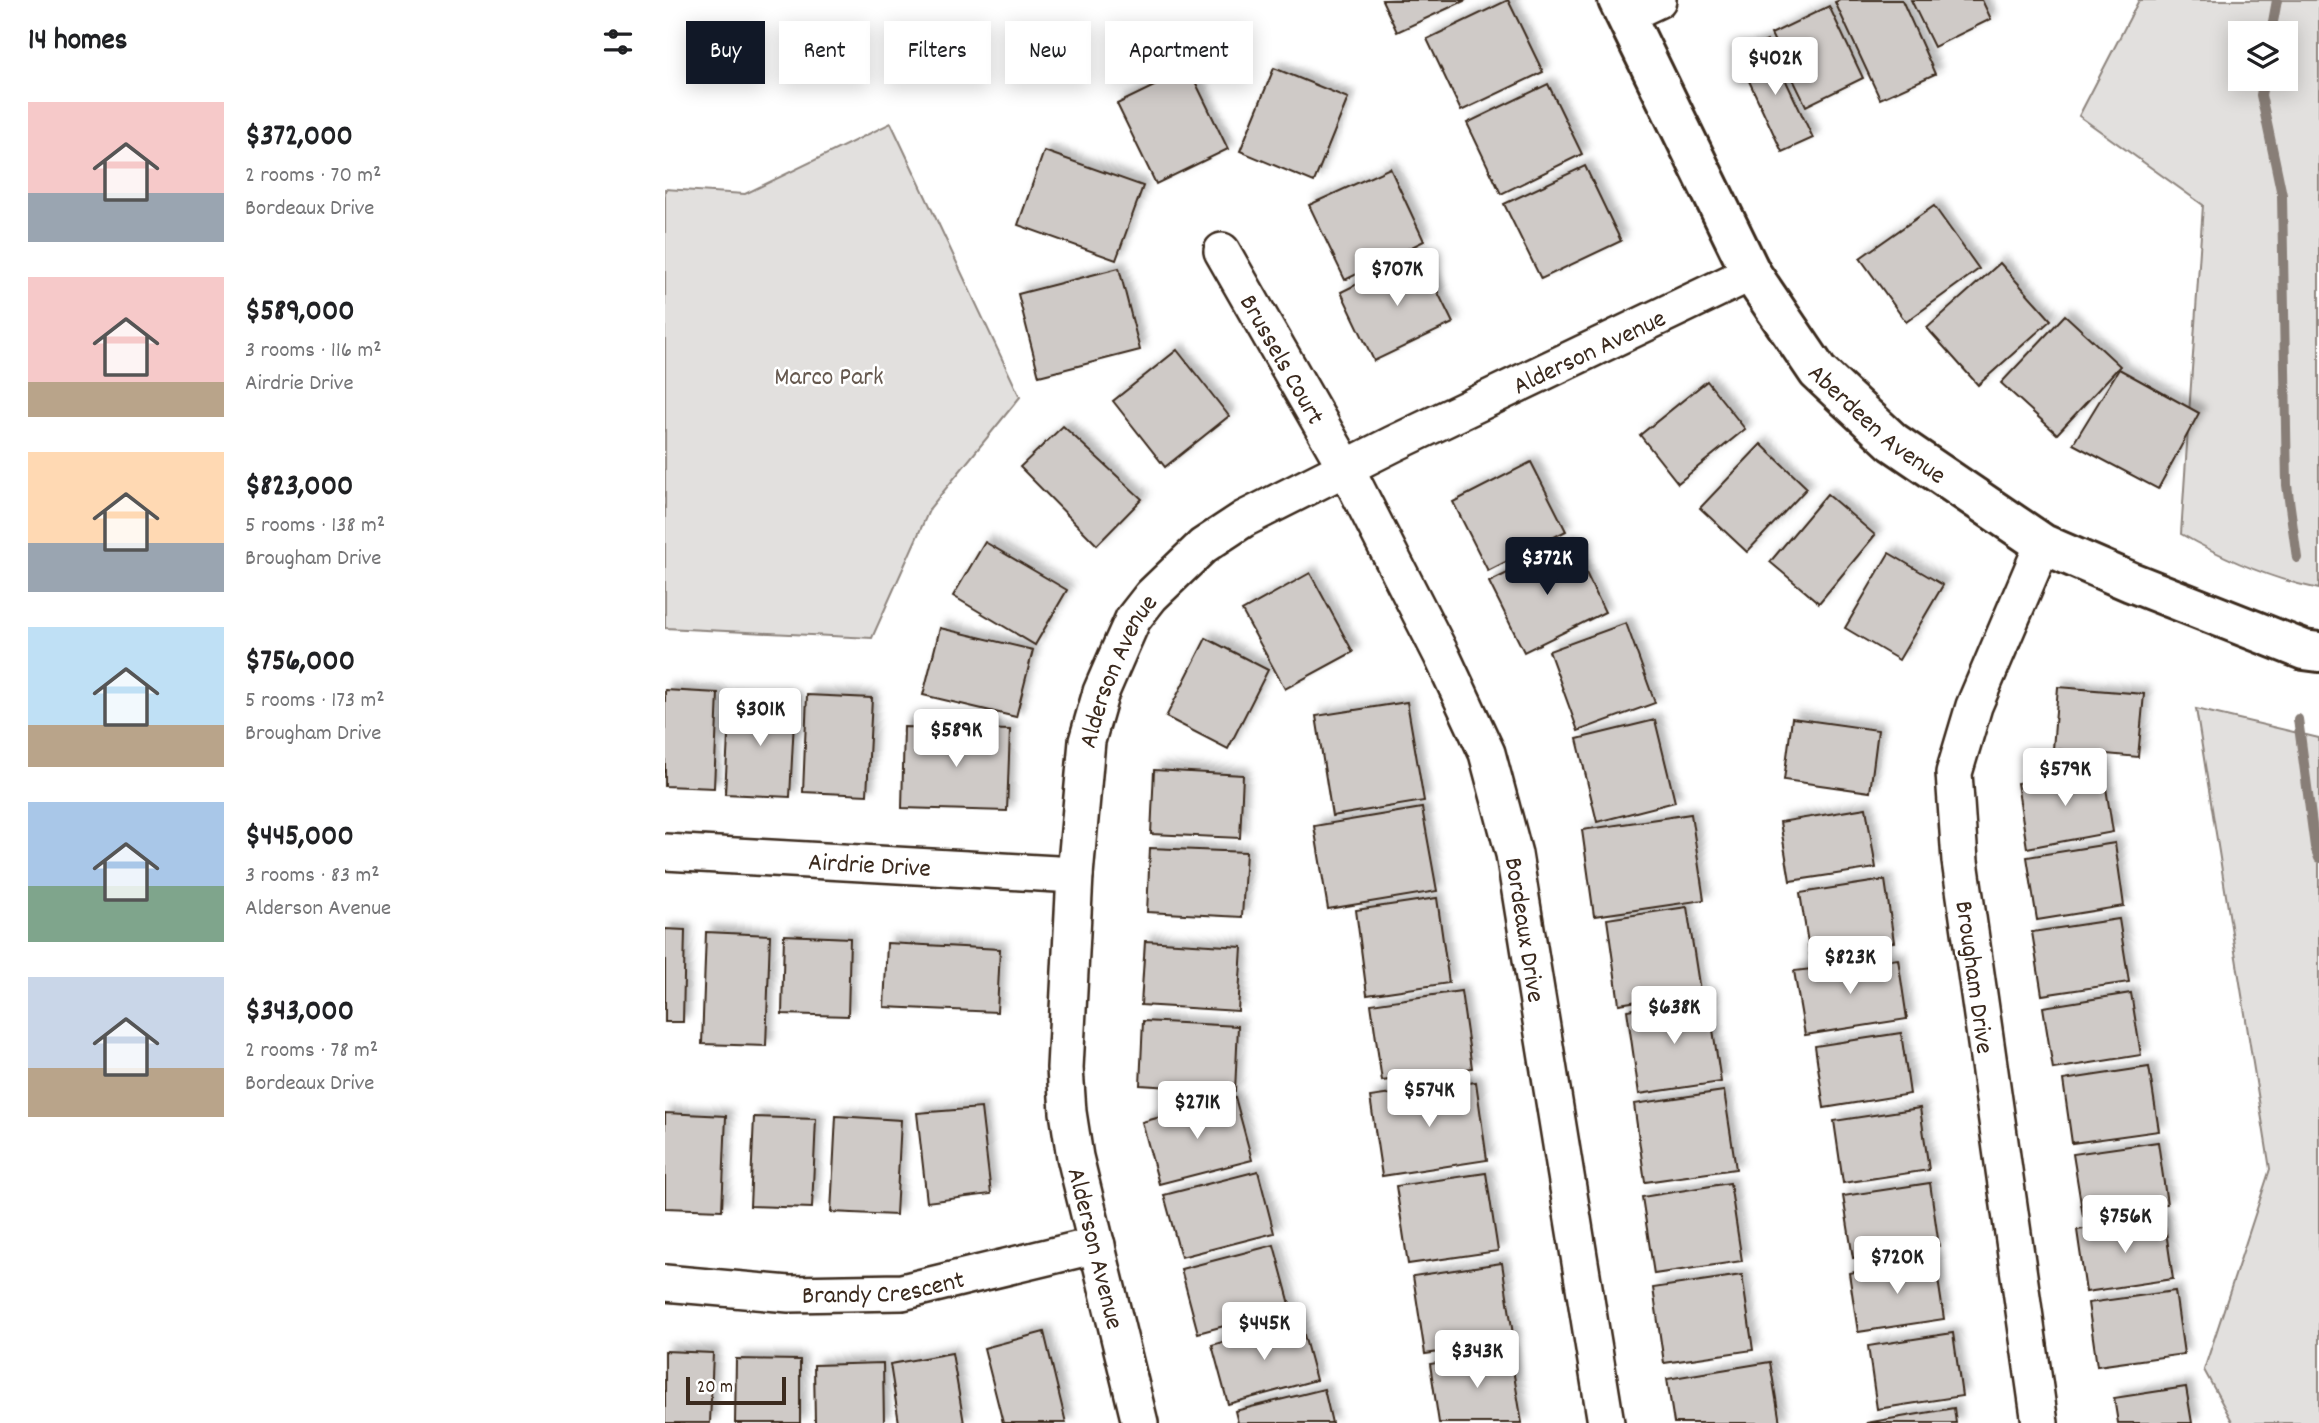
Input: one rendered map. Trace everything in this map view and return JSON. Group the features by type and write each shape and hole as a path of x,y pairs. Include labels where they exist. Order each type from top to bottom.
{"street":[{"name":"Aberdeen Avenue","path":"1634,5 1751,274 1818,372 1837,390 1893,442 2043,544 2304,650 2319,652"},
{"name":"Brussels Court","path":"1222,251 1346,468"},
{"name":"Alderson Avenue","path":"1140,1423 1075,1157 1065,1068 1075,875 1087,741 1101,692 1133,619 1164,582 1203,547 1244,519 1751,274"},
{"name":"Bordeaux Drive","path":"1346,468 1442,656 1491,766 1514,854 1606,1423"},
{"name":"Brougham Drive","path":"2040,1423 1960,861 1954,774 1974,706 2043,544"},
{"name":"Airdrie Drive","path":"665,852 1075,875"},
{"name":"Brandy Crescent","path":"665,1283 789,1294 902,1292 1097,1245"}],"green space":[{"path":"2139,0 2319,0 2319,589 2248,567 2181,534 2203,205 2079,116"},
{"name":"Marco Park","path":"891,123 1020,397 930,508 872,638 665,628 665,189 745,194"},
{"path":"2196,709 2319,738 2319,1423 2233,1423 2204,1370 2270,1169"}],"building":[{"path":"1382,0 1466,0 1397,32"},
{"path":"1508,0 1543,72 1461,111 1427,39"},
{"path":"1902,0 1935,74 1880,99 1835,2"},
{"path":"1911,0 1982,0 1991,19 1934,47"},
{"path":"1829,6 1863,78 1806,106 1771,34"},
{"path":"1767,41 1813,138 1782,152 1737,55"},
{"path":"1274,68 1348,98 1314,182 1240,151"},
{"path":"1158,84 1196,84 1228,149 1156,184 1117,104"},
{"path":"1548,84 1582,154 1501,194 1467,123"},
{"path":"1044,151 1143,186 1116,260 1018,225"},
{"path":"1585,166 1621,241 1541,279 1504,204"},
{"path":"1390,168 1424,241 1345,280 1309,205"},
{"path":"1934,206 1979,269 1906,322 1860,258"},
{"path":"1419,254 1453,323 1374,361 1341,292"},
{"path":"2000,263 2051,320 1978,385 1927,328"},
{"path":"1119,268 1140,350 1039,376 1018,294"},
{"path":"2065,315 2120,366 2057,434 2001,383"},
{"path":"1177,350 1229,416 1165,467 1113,401"},
{"path":"2119,369 2199,413 2158,489 2073,444"},
{"path":"1707,381 1745,429 1678,483 1640,435"},
{"path":"1063,426 1142,499 1097,545 1020,467"},
{"path":"1761,444 1807,488 1747,552 1700,508"},
{"path":"1531,462 1566,531 1488,571 1453,502"},
{"path":"1827,494 1875,535 1819,603 1770,562"},
{"path":"985,542 1067,590 1035,645 953,596"},
{"path":"1571,542 1605,612 1524,652 1489,582"},
{"path":"1889,553 1943,585 1899,660 1845,628"},
{"path":"1310,573 1353,652 1285,689 1242,611"},
{"path":"1626,623 1655,703 1578,731 1549,651"},
{"path":"940,628 1033,650 1016,717 923,695"},
{"path":"1206,638 1268,670 1228,749 1166,717"},
{"path":"2058,687 2144,694 2138,757 2053,749"},
{"path":"665,690 718,693 714,788 665,786"},
{"path":"807,695 872,698 867,795 803,792"},
{"path":"730,698 795,701 790,797 725,794"},
{"path":"1407,702 1424,801 1332,816 1316,716"},
{"path":"1792,718 1878,730 1870,792 1784,780"},
{"path":"1655,720 1675,802 1597,822 1577,739"},
{"path":"904,727 1010,730 1007,811 902,808"},
{"path":"2103,769 2113,832 2027,848 2017,783"},
{"path":"1154,770 1243,775 1240,838 1151,834"},
{"path":"1422,808 1437,891 1328,909 1314,826"},
{"path":"1866,808 1876,868 1790,881 1780,822"},
{"path":"1691,814 1704,900 1594,916 1582,830"},
{"path":"2115,843 2124,906 2037,920 2027,857"},
{"path":"1150,848 1246,852 1242,917 1147,912"},
{"path":"1885,880 1894,942 1810,956 1800,893"},
{"path":"1437,898 1449,983 1367,995 1356,910"},
{"path":"1687,907 1700,991 1619,1004 1607,919"},
{"path":"2119,919 2129,982 2042,995 2032,932"},
{"path":"665,929 685,930 683,1022 665,1022"},
{"path":"706,932 770,935 766,1046 702,1044"},
{"path":"784,935 850,938 848,1016 782,1014"},
{"path":"1145,941 1242,947 1238,1011 1141,1005"},
{"path":"887,943 1000,949 997,1012 884,1007"},
{"path":"1898,959 1907,1019 1805,1035 1794,971"},
{"path":"1461,991 1472,1068 1382,1081 1371,1004"},
{"path":"2131,993 2141,1055 2053,1069 2043,1007"},
{"path":"1708,997 1721,1082 1639,1094 1627,1010"},
{"path":"1143,1021 1238,1026 1235,1091 1140,1085"},
{"path":"1901,1033 1910,1094 1824,1108 1815,1046"},
{"path":"2149,1067 2159,1131 2072,1143 2063,1080"},
{"path":"1476,1082 1487,1160 1382,1176 1370,1097"},
{"path":"1724,1091 1736,1169 1645,1182 1634,1104"},
{"path":"1235,1097 1252,1160 1159,1184 1142,1122"},
{"path":"981,1108 991,1194 927,1202 917,1113"},
{"path":"1920,1108 1929,1170 1843,1183 1834,1121"},
{"path":"665,1113 726,1116 722,1210 665,1208"},
{"path":"836,1116 901,1120 896,1215 831,1212"},
{"path":"754,1117 816,1119 812,1208 750,1206"},
{"path":"2158,1142 2167,1204 2083,1216 2073,1154"},
{"path":"1258,1171 1274,1233 1181,1257 1164,1195"},
{"path":"1486,1173 1498,1251 1408,1264 1396,1186"},
{"path":"1730,1183 1742,1261 1654,1274 1642,1197"},
{"path":"1930,1183 1939,1246 1853,1258 1843,1196"},
{"path":"2164,1218 2173,1279 2086,1292 2077,1230"},
{"path":"1274,1245 1291,1308 1198,1333 1181,1269"},
{"path":"1935,1259 1944,1319 1858,1332 1849,1273"},
{"path":"1502,1263 1514,1341 1425,1354 1413,1276"},
{"path":"1742,1275 1753,1350 1664,1363 1653,1288"},
{"path":"2175,1291 2184,1354 2097,1366 2088,1303"},
{"path":"1300,1320 1316,1380 1228,1404 1212,1345"},
{"path":"1044,1332 1066,1423 1003,1423 984,1348"},
{"path":"1953,1333 1962,1396 1877,1409 1868,1346"},
{"path":"665,1351 713,1353 710,1423 665,1423"},
{"path":"1510,1351 1522,1423 1439,1423 1430,1364"},
{"path":"952,1353 964,1423 899,1423 890,1364"},
{"path":"736,1359 800,1360 800,1423 735,1423"},
{"path":"1770,1362 1780,1423 1674,1423 1667,1379"},
{"path":"883,1363 884,1423 815,1423 814,1365"},
{"path":"2186,1387 2192,1423 2118,1423 2114,1398"},
{"path":"1324,1389 1332,1423 1238,1423 1235,1411"},
{"path":"1954,1408 1956,1423 1866,1423"}],"waterway":[{"path":"2273,21 2277,0"},
{"path":"2262,91 2282,195 2287,485 2297,558"},
{"path":"2298,719 2315,847 2319,858"}]}
